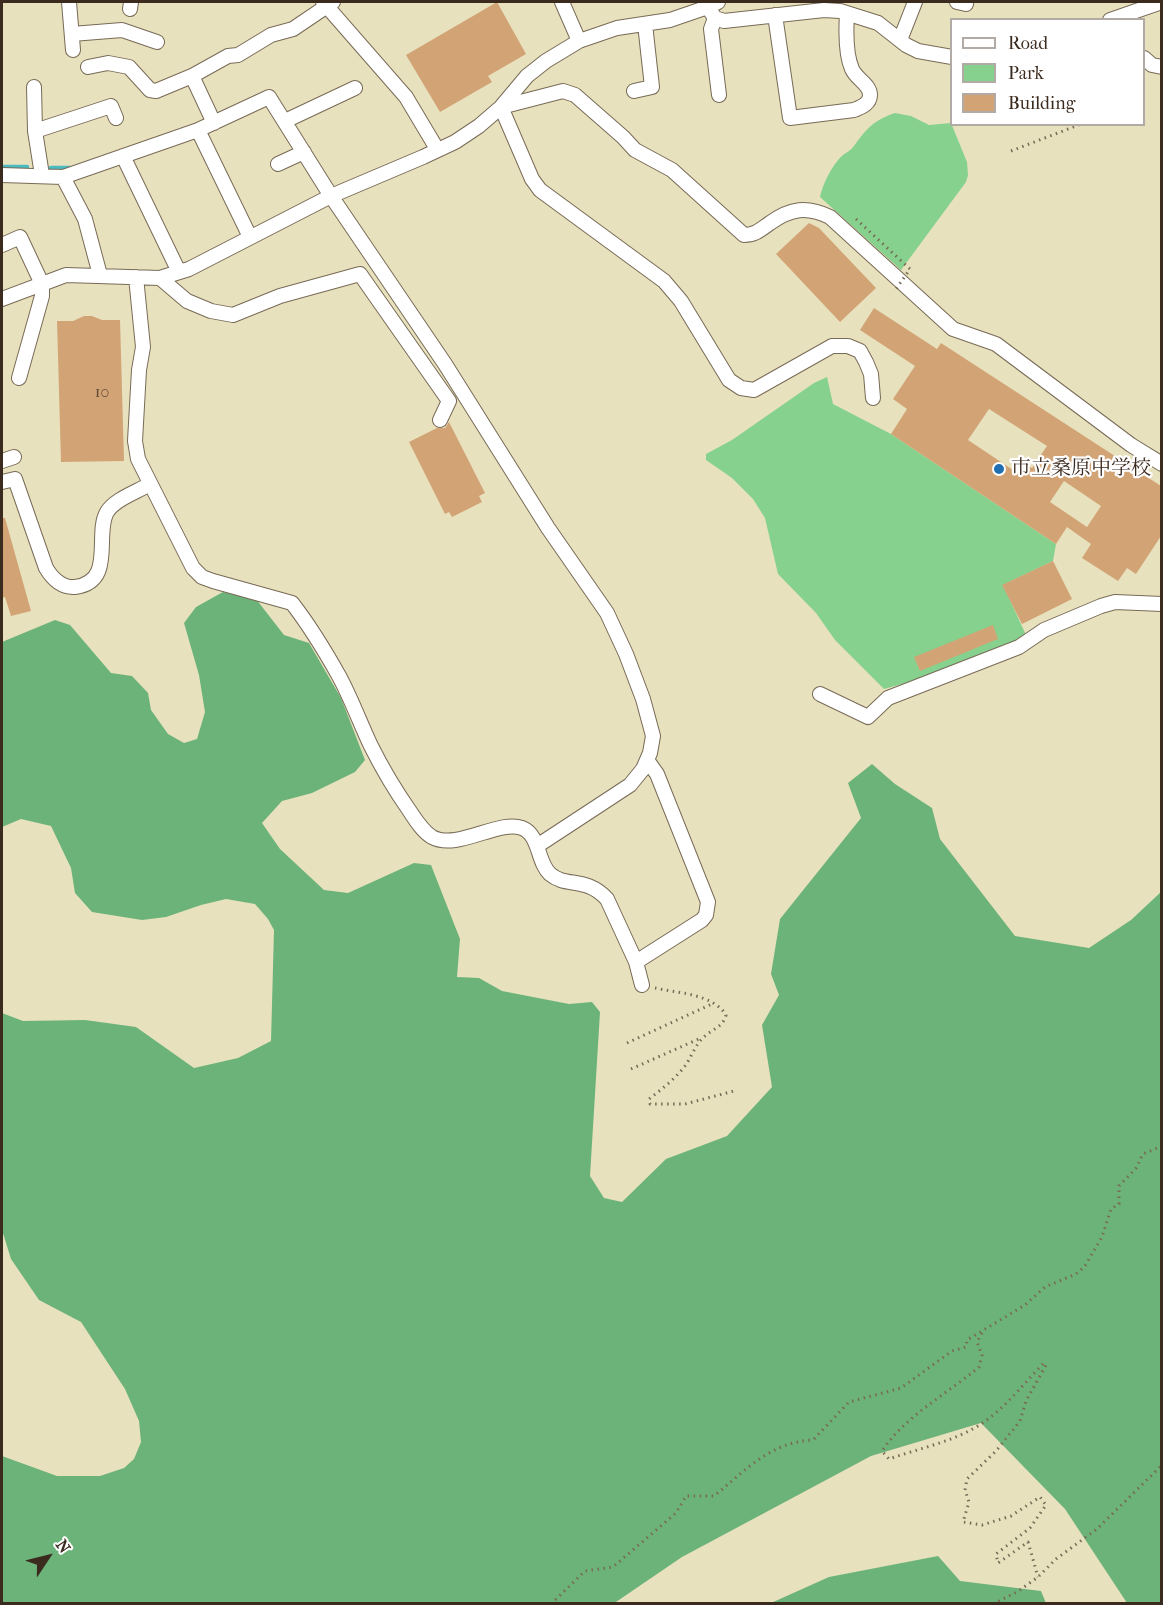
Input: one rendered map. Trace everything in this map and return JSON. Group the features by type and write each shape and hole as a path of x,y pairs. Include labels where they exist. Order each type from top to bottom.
{"street":[{"path":"69,2 74,50"},
{"path":"562,2 579,41"},
{"path":"900,40 915,2"},
{"path":"1116,18 1161,2"},
{"path":"88,67 108,63 129,67 150,90 156,91 192,76 228,56 238,55 271,35 293,29 328,3 406,96 437,149"},
{"path":"714,9 724,21 824,10 847,14 878,22 918,51 950,57"},
{"path":"2,299 66,275 160,278 189,269 331,196 423,158 466,135 501,107 527,76 546,61 579,41 616,28 670,20 714,9"},
{"path":"714,9 711,29 719,94"},
{"path":"775,15 790,118 854,110 864,106 869,100 870,93 866,85 851,68 846,31 847,14"},
{"path":"634,91 652,87 645,24"},
{"path":"72,34 122,30 157,42"},
{"path":"1145,60 1152,65 1161,67"},
{"path":"192,76 214,123"},
{"path":"34,87 35,131 42,175"},
{"path":"285,122 355,88"},
{"path":"501,107 563,91 575,95 624,137 635,150 672,170 744,236 754,235 772,221 790,212 813,209 830,217 953,328 996,344 1131,445 1161,464"},
{"path":"2,175 63,177 198,130 269,97 331,196 445,363 548,528 607,613 643,699 653,736 643,769 630,785 537,846"},
{"path":"35,131 111,106 116,118"},
{"path":"501,107 532,179 540,190 664,281 681,301 729,380 741,388 754,390 832,346 848,346 860,351 866,362 873,399"},
{"path":"198,130 250,237"},
{"path":"278,164 304,152"},
{"path":"123,156 179,272"},
{"path":"63,177 85,219 100,275"},
{"path":"2,245 20,237 42,284 40,306 19,378"},
{"path":"160,278 187,301 211,311 233,315 280,296 360,274 449,401 440,420"},
{"path":"136,277 143,347 139,370 135,441 138,459 193,568 202,577 292,603 339,676 373,750 400,798 422,829 434,838 446,840 470,837 496,829 522,828 531,836 549,873 557,878 589,885 600,891 607,899 636,962 642,985"},
{"path":"2,482 15,479 46,568 57,582 73,587 84,585 94,578 100,567 103,527 107,513 116,503 150,484"},
{"path":"819,694 868,717 888,698 1019,647 1044,630 1101,606 1115,602 1161,603"},
{"path":"636,962 702,920 706,915 708,902 657,774 646,760"}],"path":[{"path":"1011,151 1076,126"},
{"path":"856,219 910,269 894,292"},
{"path":"632,1069 702,1038 725,1021 726,1015 722,1009 700,997 642,985"},
{"path":"627,1043 712,1004"},
{"path":"702,1038 685,1066 670,1083 649,1098 649,1102 656,1105 685,1104 734,1091"},
{"path":"551,1604 585,1571 613,1567 676,1514 686,1496 714,1496 767,1453 799,1441 813,1440 849,1402 901,1388 951,1351 966,1347 967,1340 1025,1305 1045,1287 1076,1274 1085,1266 1102,1237 1111,1209 1119,1204 1119,1186 1136,1168 1143,1154 1161,1146"},
{"path":"983,1332 977,1342 981,1355 979,1367 918,1414 891,1438 882,1451 889,1459 962,1434 984,1421 1006,1402 1044,1363 1046,1365 1026,1401 1020,1422 996,1451 967,1479 965,1490 969,1502 963,1522 982,1525 1011,1516 1040,1497 1046,1505 1030,1528 996,1554 998,1563 1028,1542 1038,1577"},
{"path":"993,1604 1017,1592 1038,1577 1056,1559 1097,1529 1161,1465"}],"green space":[{"path":"895,113 911,116 929,125 950,123 967,162 966,182 901,270 820,197 828,174 835,164 871,126"},
{"path":"827,377 833,404 891,434 1056,544 1053,561 1003,585 1026,635 1013,643 917,680 884,689 835,640 816,613 778,574 765,518 753,499 732,478 706,460 706,454 732,440 814,383"},
{"path":"223,592 256,599 284,635 309,643 341,698 365,760 355,772 312,793 282,801 262,823 280,849 324,890 348,893 414,863 431,865 460,939 457,977 479,978 502,991 569,1004 592,1002 600,1012 590,1176 604,1198 622,1202 666,1159 727,1136 772,1087 762,1025 779,995 771,974 780,919 861,818 848,783 872,764 895,784 932,808 940,839 1015,936 1089,948 1131,920 1161,892 1161,1603 1127,1603 1065,1509 981,1423 871,1456 682,1557 613,1604 2,1603 2,1456 57,1476 100,1476 124,1468 134,1459 141,1442 139,1421 125,1389 81,1322 39,1300 11,1259 2,1230 2,1013 23,1021 85,1020 136,1027 194,1068 238,1058 271,1041 274,930 255,904 226,899 166,917 142,920 92,912 75,893 71,868 51,826 21,819 2,827 2,642 55,620 70,625 111,673 132,676 148,693 151,710 168,734 184,743 197,739 205,712 199,675 184,623 196,607"},
{"path":"938,1556 960,1581 1041,1591 1046,1603 771,1603 829,1577"}],"building":[{"path":"497,2 526,54 488,76 492,82 440,112 406,55"},
{"path":"809,223 819,228 876,288 840,322 776,254"},
{"path":"874,308 937,349 941,343 1161,486 1161,536 1136,574 1127,568 1118,581 1082,558 1091,544 1067,527 1056,544 891,434 907,409 893,399 915,366 860,330","holes":["989,409 1047,446 1032,468 1028,466 1022,476 968,440","1064,481 1101,506 1087,527 1050,502"]},
{"path":"84,316 102,320 120,320 124,461 61,462 57,321 73,321"},
{"path":"449,422 485,493 479,496 482,502 452,517 449,512 445,514 409,442 437,428 445,428"},
{"path":"2,518 5,518 31,611 11,616 5,597 2,598"},
{"path":"1053,561 1072,599 1022,624 1002,585"},
{"path":"993,625 998,639 920,671 914,657"}],"waterway":[{"path":"2,167 27,167"},
{"path":"51,168 70,168"}],"place":[{"name":"市立桑原中学校","path":"999,469"}]}
